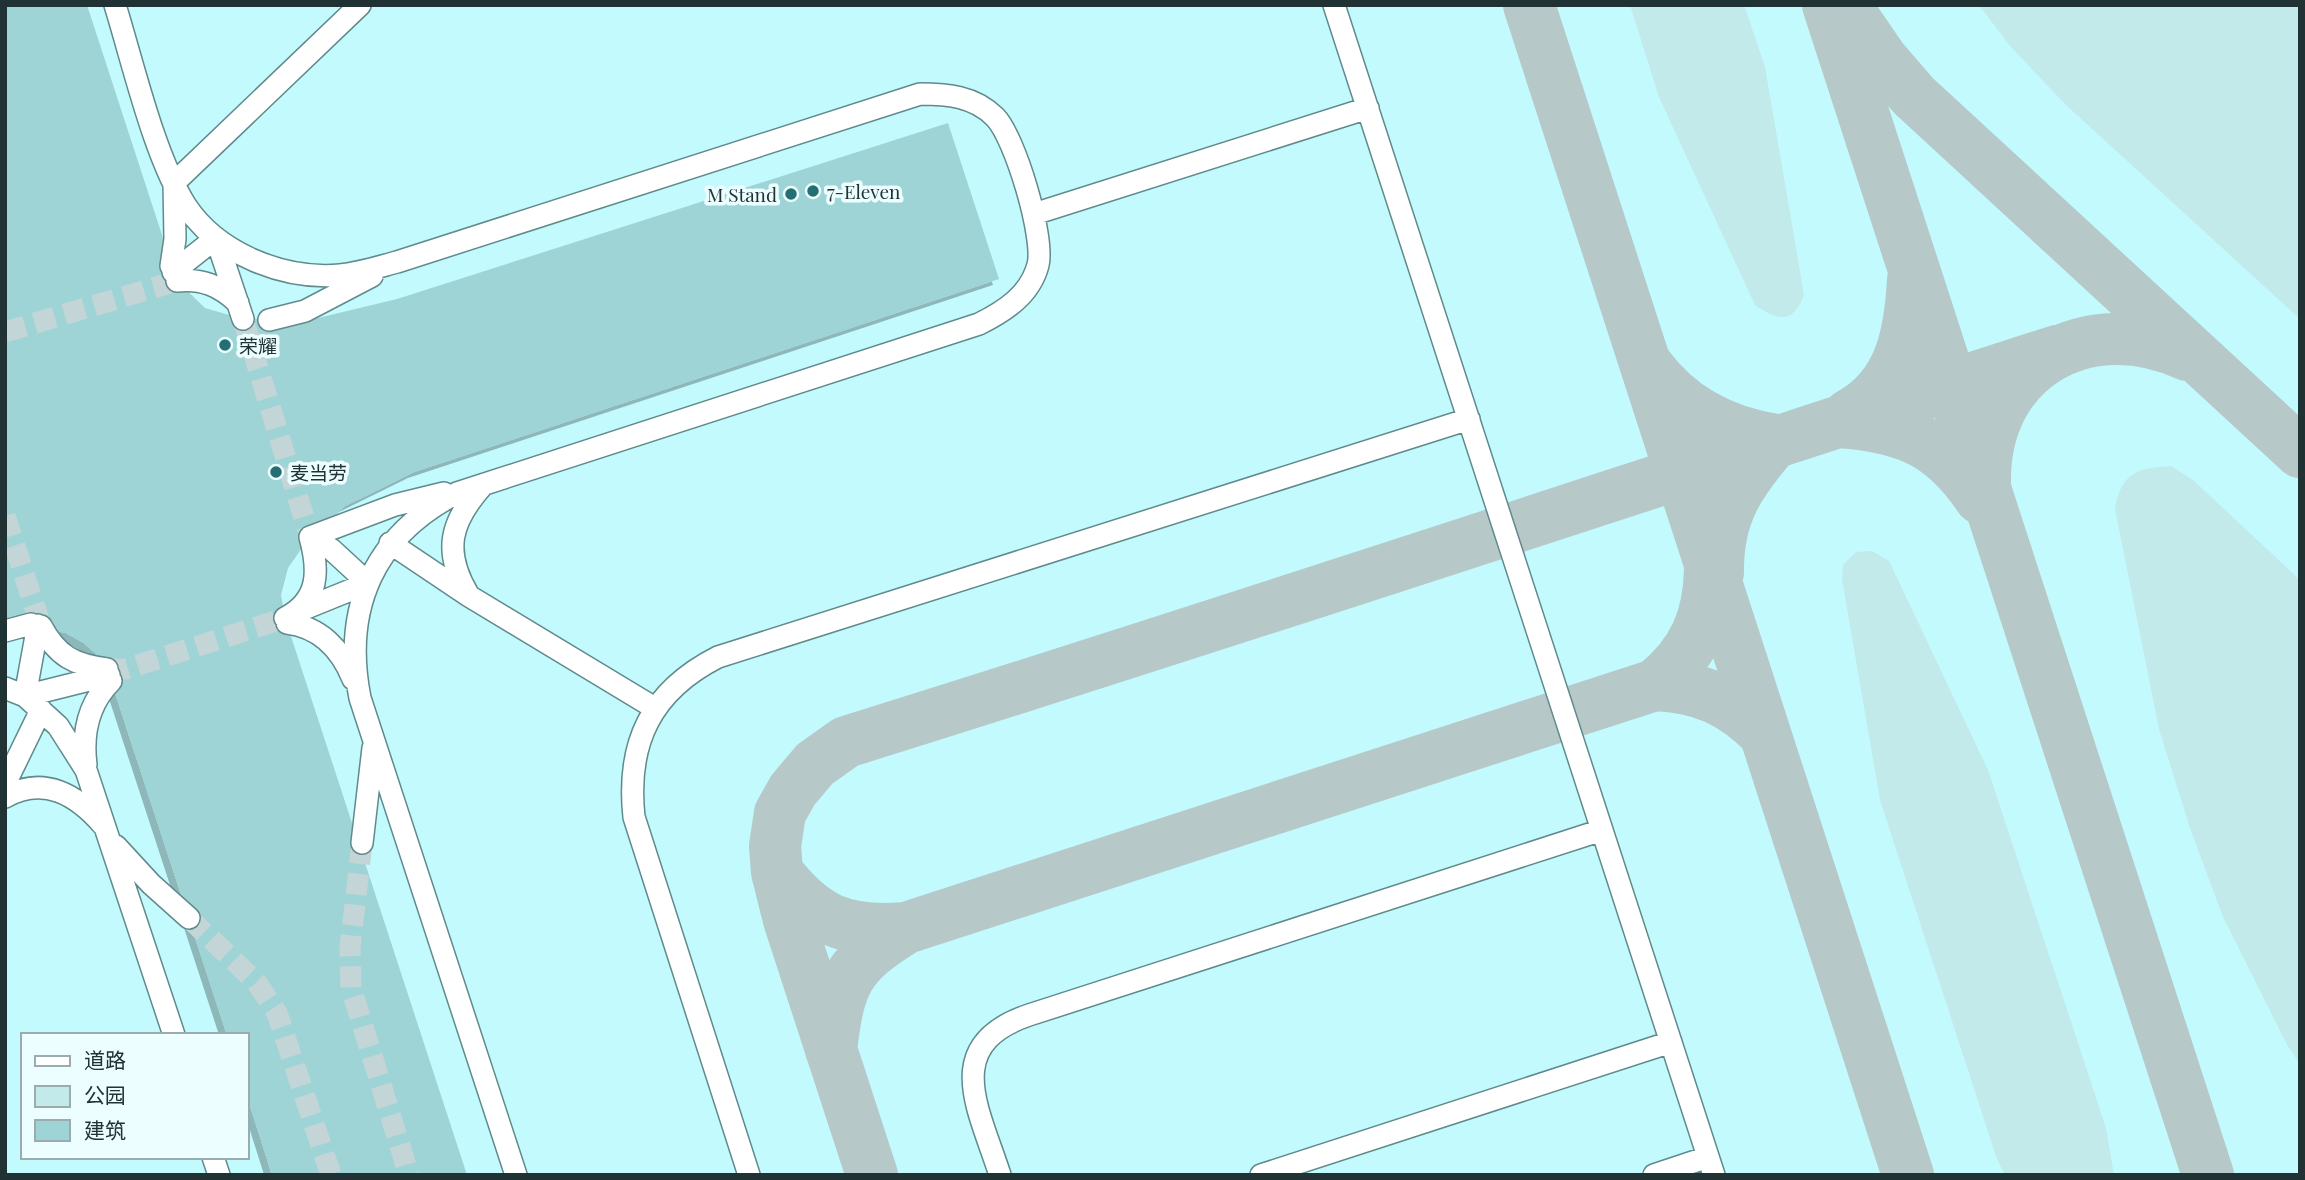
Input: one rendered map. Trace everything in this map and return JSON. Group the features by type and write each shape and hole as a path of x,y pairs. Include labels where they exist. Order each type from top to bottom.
{"lane":[{"path":"115,5 174,183 186,206 216,238 257,262 311,275 340,275 397,262 920,94 947,94 970,100 995,117 1008,136 1041,242 1038,266 1026,290 1008,309 979,324 484,484 395,505 310,537"},
{"path":"174,273 174,183 360,5"},
{"path":"1334,5 1711,1166 1654,1175"},
{"path":"1034,214 1368,108"},
{"path":"174,273 216,238"},
{"path":"174,273 217,287 241,312 216,238"},
{"path":"269,320 305,311 397,262"},
{"path":"749,1175 634,817 630,782 632,766 653,707 698,667 718,657 1469,419"},
{"path":"360,698 355,649 368,583 390,543 432,506 484,484"},
{"path":"469,596 453,561 454,531 466,504 484,484"},
{"path":"310,537 331,549 368,583"},
{"path":"290,617 307,601 316,579 317,564 310,537"},
{"path":"390,543 469,596 653,707"},
{"path":"290,617 368,583"},
{"path":"290,617 317,631 333,645 348,667 516,1175"},
{"path":"5,631 37,625"},
{"path":"37,625 57,651 68,660 109,675"},
{"path":"5,784 37,625"},
{"path":"24,698 109,675"},
{"path":"86,770 84,750 88,717 109,675"},
{"path":"24,698 74,746 86,770 173,1033"},
{"path":"362,843 374,739"},
{"path":"5,797 21,789 56,789 87,807 151,884 189,918"},
{"path":"1000,1175 972,1083 975,1056 994,1031 1029,1015 1602,830"},
{"path":"1261,1175 1671,1042"}],"shaded area":[{"path":"5,5 2300,5 2300,1175 5,1175"}],"green space":[{"path":"1630,5 1744,5 1765,67 1804,295 1790,315 1778,317 1755,305 1659,97"},
{"path":"1979,5 2300,5 2300,319 2066,105 2010,46"},
{"path":"2171,466 2193,480 2300,580 2300,1064 2287,1045 2223,917 2190,828 2159,729 2115,509 2122,487 2132,475 2149,468"},
{"path":"1872,551 1889,561 1988,770 2106,1128 2114,1175 2005,1175 1997,1159 1880,800 1842,579 1843,565 1856,552"}],"building":[{"path":"5,5 87,5 177,281 205,308 243,319 318,318 397,299 948,123 999,279 414,472 345,506 311,535 288,568 281,595 285,618 467,1175 272,1175 248,1099 248,1033 226,1033 105,662 84,643 66,633 5,621"}],"taxiway":[{"path":"1529,5 1908,1175"},
{"path":"1828,5 2208,1175"},
{"path":"1845,5 1882,59 1914,96 2300,452"},
{"path":"1849,415 1881,390 1891,374 1905,339 1913,280"},
{"path":"1985,482 1989,442 2002,407 2021,379 2047,358 2078,344 2113,339 2149,342 2187,355"},
{"path":"872,1175 789,920 777,872 775,846 780,813 793,790 815,764 846,742 2057,351"},
{"path":"1647,365 1673,394 1704,416 1738,431 1776,440"},
{"path":"1840,422 1885,428 1921,441 1952,464 1980,498"},
{"path":"1718,573 1721,533 1726,516 1741,485 1776,440"},
{"path":"831,1050 838,1007 849,977 858,964 906,928 1655,685 1680,661 1697,634 1706,603 1710,569"},
{"path":"1655,685 1687,689 1715,698 1741,713 1765,734"},
{"path":"777,872 805,902 818,913 833,920 865,928 906,928"}],"tunnel":[{"path":"5,332 177,281"},
{"path":"243,319 310,537"},
{"path":"5,516 41,626"},
{"path":"107,669 126,669 285,618"},
{"path":"362,843 350,948 351,988 409,1175"},
{"path":"189,918 257,983 277,1013 331,1175"}],"place":[{"name":"7-Eleven","path":"813,191"},
{"name":"M Stand","path":"791,194"},
{"name":"荣耀","path":"225,345"},
{"name":"麦当劳","path":"276,472"}]}
